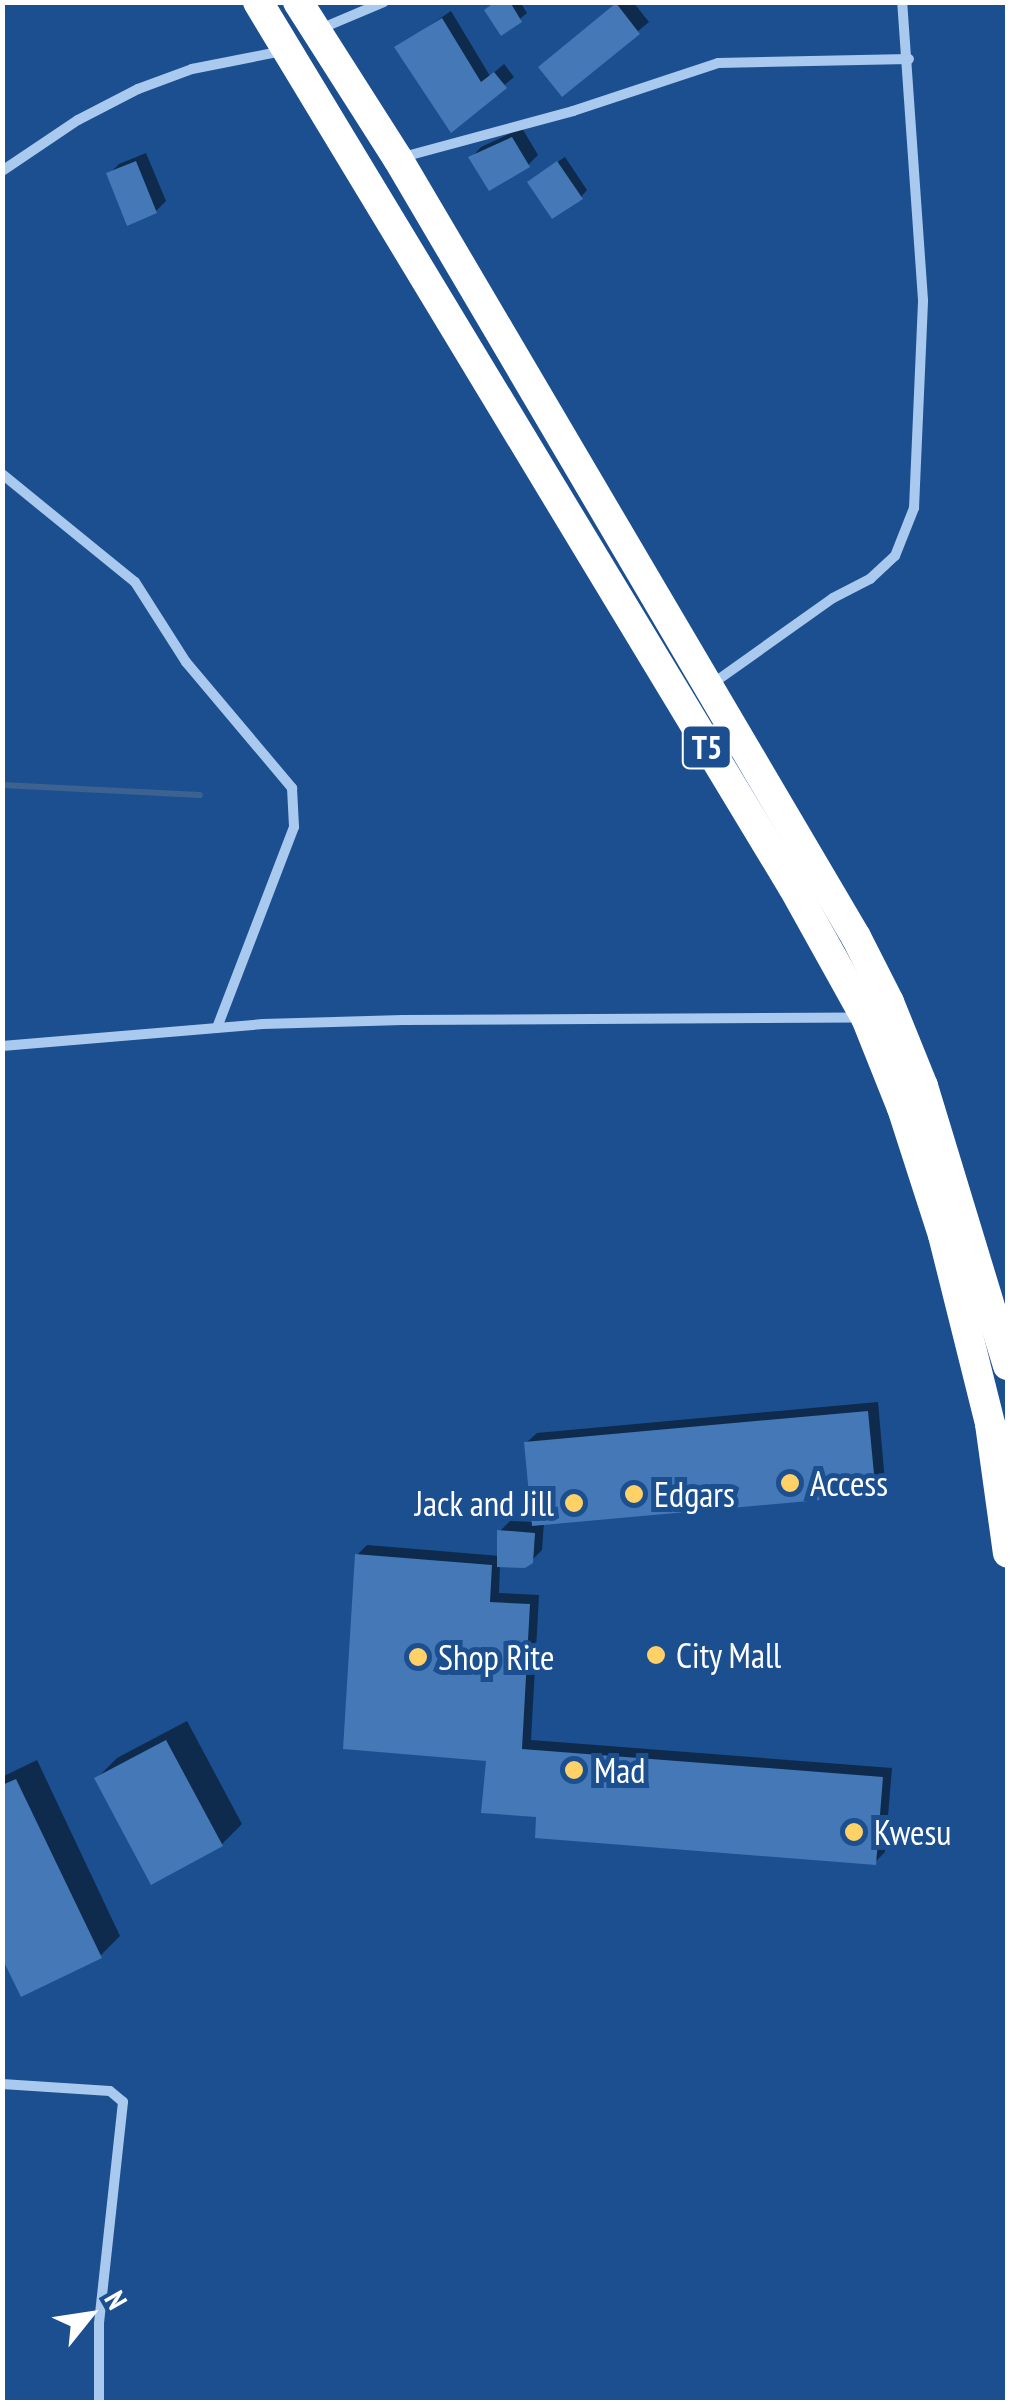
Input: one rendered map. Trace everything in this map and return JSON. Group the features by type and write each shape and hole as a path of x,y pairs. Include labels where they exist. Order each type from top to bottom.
{"highway":[{"name":"T5","path":"258,2 793,888 866,1018 902,1108 943,1235 990,1424 1008,1553"},
{"name":"T5","path":"298,2 398,159 711,685 889,1002 950,1166 1008,1365"}],"street":[{"path":"315,31 384,2"},
{"path":"711,685 833,598 870,579 895,556 914,508 923,300 902,2"},
{"path":"2,171 78,120 138,89 192,69 284,50"},
{"path":"398,159 573,111 718,63 909,59"},
{"path":"2,474 135,582 186,662 292,788 294,827 216,1028"},
{"path":"2,1046 216,1028 403,1020 866,1018"},
{"path":"2,2084 110,2090 123,2102 99,2324 100,2402"}],"building":[{"path":"495,2 510,2 522,22 501,36 484,10"},
{"path":"616,3 640,34 562,97 538,67"},
{"path":"442,18 481,82 494,72 507,88 451,133 394,47"},
{"path":"512,137 530,167 489,191 468,157"},
{"path":"136,161 157,213 127,226 106,173"},
{"path":"557,161 583,199 552,219 527,182"},
{"path":"868,1411 876,1495 532,1526 524,1442"},
{"path":"497,1530 535,1533 533,1563 525,1568 497,1567"},
{"path":"355,1554 492,1565 490,1602 530,1604 522,1749 883,1777 876,1865 535,1838 536,1817 481,1813 486,1761 343,1749"},
{"path":"166,1740 223,1846 151,1885 94,1778"},
{"path":"16,1779 102,1958 21,1997 2,1958 2,1785"}],"waterway":[{"path":"2,785 200,795"}],"place":[{"name":"Access","path":"790,1483"},
{"name":"Edgars","path":"634,1494"},
{"name":"Jack and Jill","path":"574,1503"},
{"name":"City Mall","path":"656,1655"},
{"name":"Shop Rite","path":"418,1657"},
{"name":"Mad","path":"574,1770"},
{"name":"Kwesu","path":"854,1832"}]}
